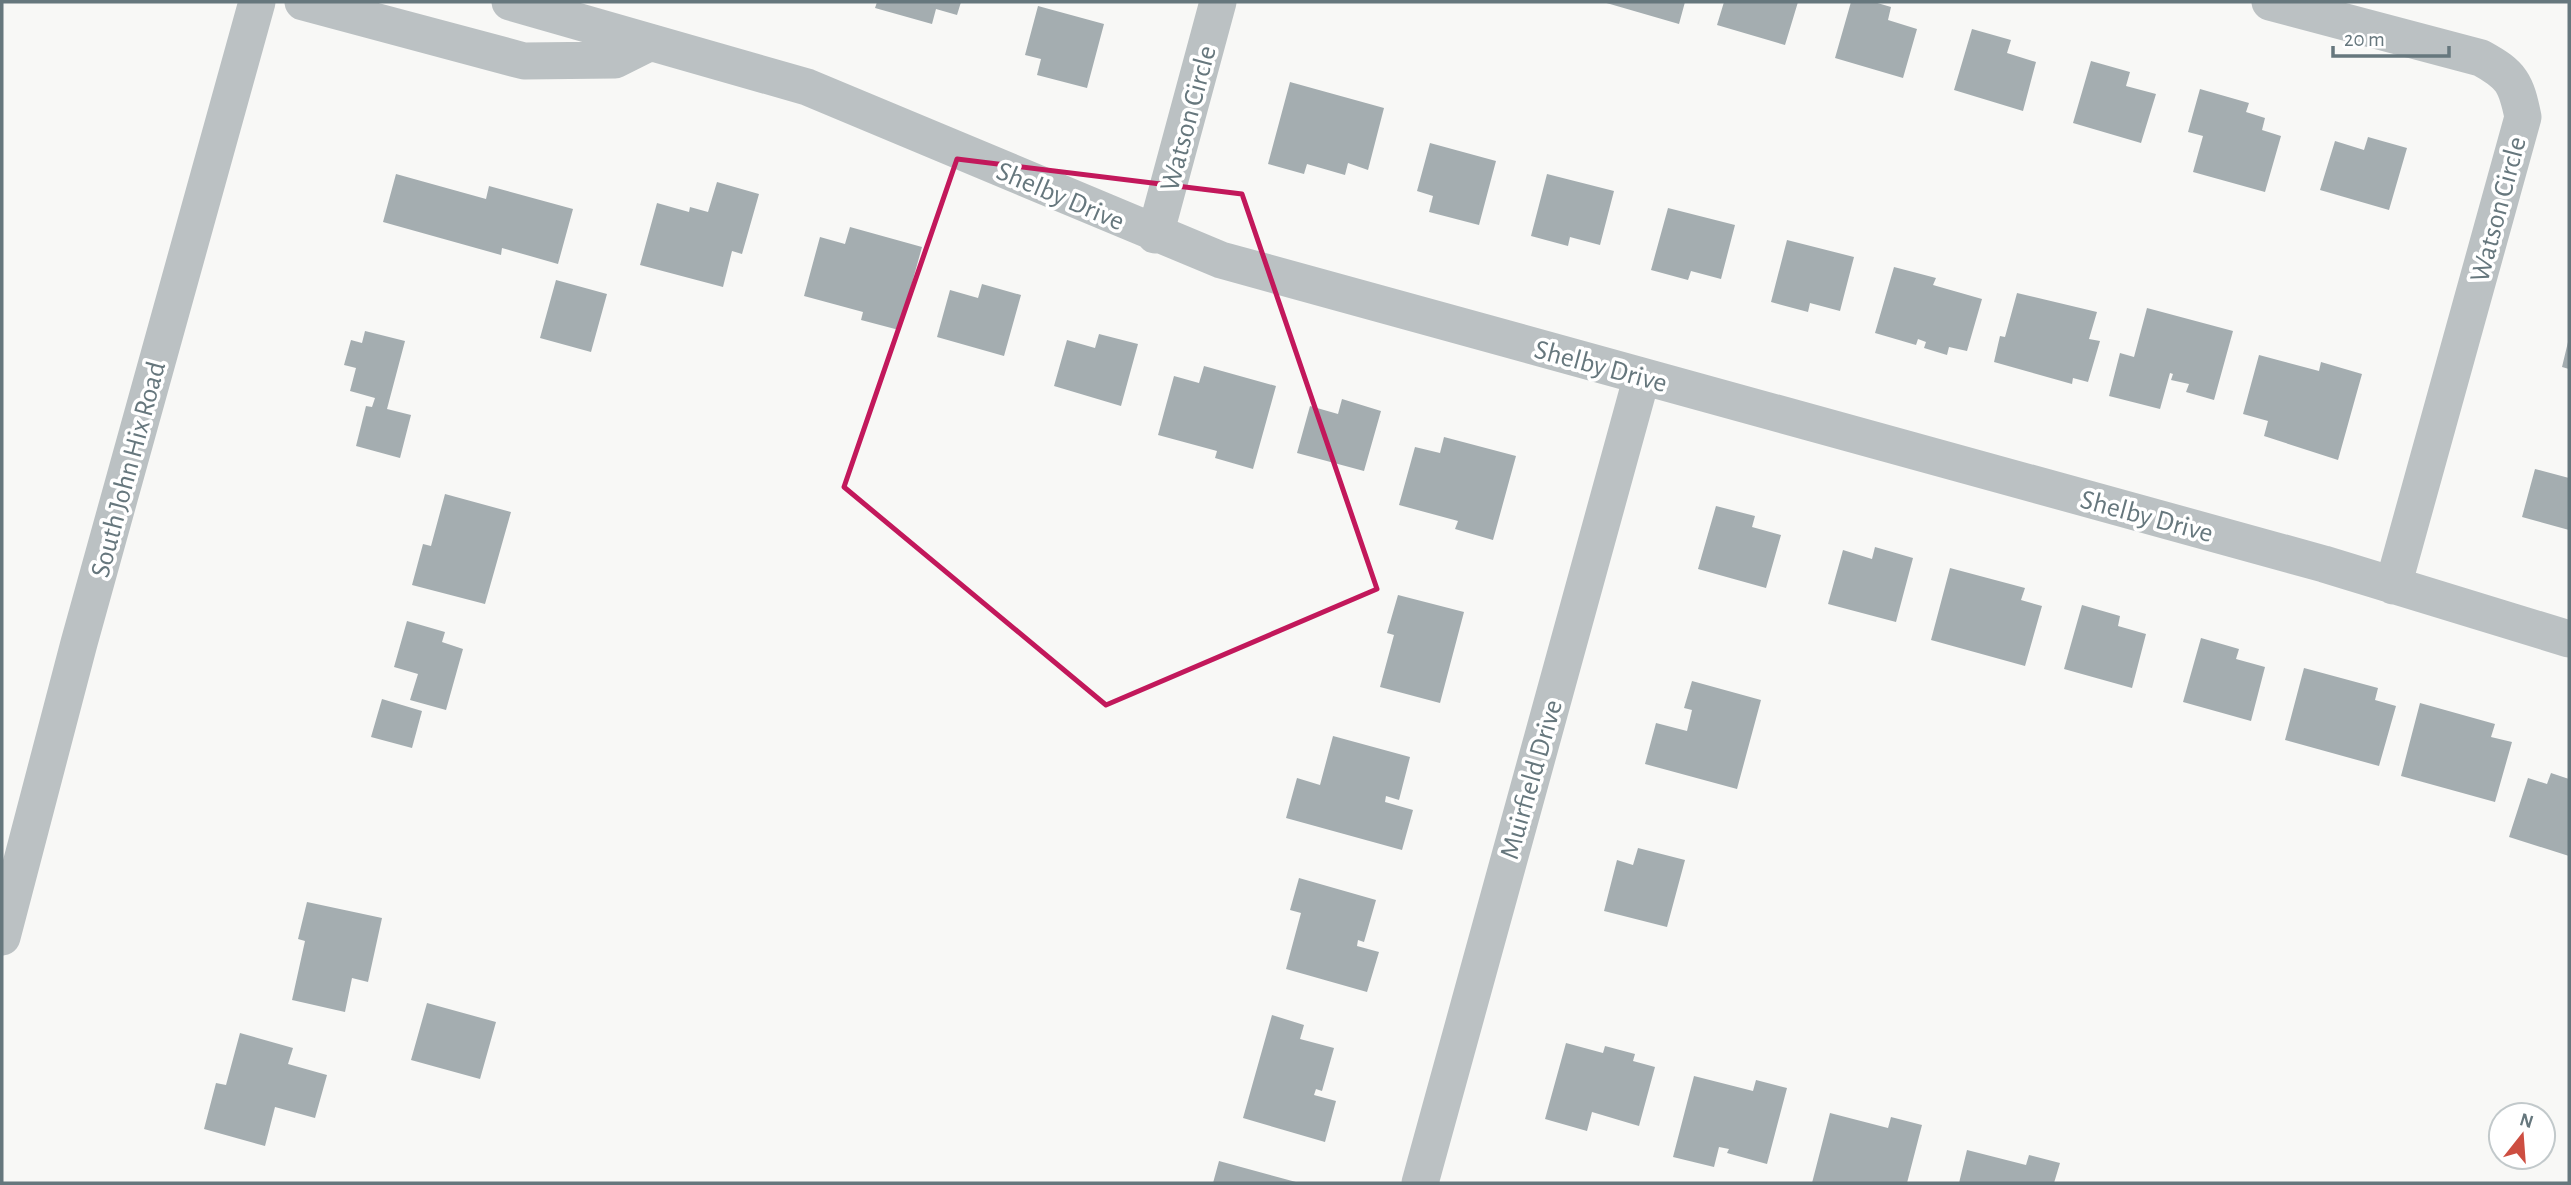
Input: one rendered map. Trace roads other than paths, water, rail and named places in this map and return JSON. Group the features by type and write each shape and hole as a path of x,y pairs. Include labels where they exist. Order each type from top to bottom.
{"street":[{"name":"South John Hix Road","path":"2,937 79,643 257,2"},
{"path":"303,2 524,61 615,60 649,43"},
{"name":"Shelby Drive","path":"510,2 807,87 1155,235 1221,260 2311,560 2569,639"},
{"name":"Watson Circle","path":"1155,235 1218,2"},
{"name":"Watson Circle","path":"2270,2 2481,58 2502,69 2517,87 2523,117 2393,586"},
{"name":"Muirfield Drive","path":"1420,1183 1642,376"}]}
